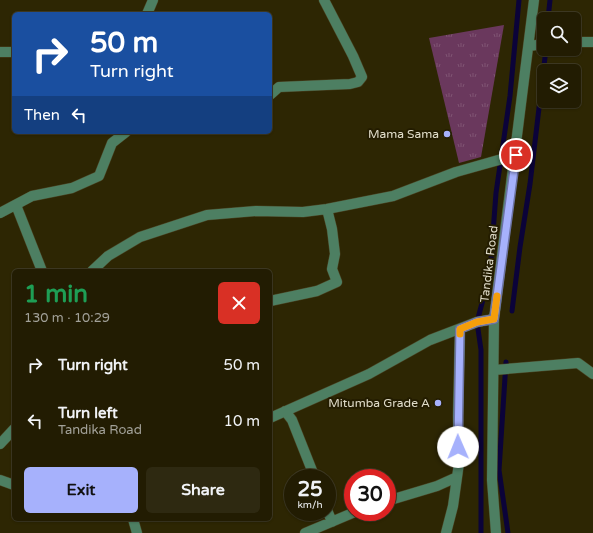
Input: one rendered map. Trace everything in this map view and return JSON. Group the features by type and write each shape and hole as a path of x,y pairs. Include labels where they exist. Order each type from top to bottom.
{"street":[{"path":"148,12 153,0"},
{"path":"272,92 279,87 350,84 358,82 362,77 353,56 324,0"},
{"name":"Tandika Road","path":"496,533 492,480 494,319 516,155 534,0"},
{"path":"581,42 593,42"},
{"path":"529,46 537,45"},
{"path":"0,52 12,52"},
{"path":"0,213 32,196 72,188 99,176 112,143 123,134"},
{"path":"94,269 108,256 140,237 207,214 303,212 327,209 393,196 456,172 516,155"},
{"path":"16,205 41,269"},
{"path":"272,301 317,291 337,282 332,269 336,254 327,209"},
{"path":"272,417 369,374 430,340 477,322 494,319"},
{"path":"446,533 458,477 460,329"},
{"path":"494,370 578,363 593,374"},
{"path":"285,411 292,420 311,469"},
{"path":"0,444 12,431"},
{"path":"396,498 437,486 458,477"},
{"path":"0,480 12,484"},
{"path":"305,533 344,517"},
{"path":"134,521 138,533"}],"green space":[{"path":"504,25 481,157 459,163 429,38"}],"waterway":[{"path":"481,533 481,350 477,322 490,273 496,193 510,96 519,0"},
{"path":"549,12 550,0"},
{"path":"512,311 530,184 545,56"},
{"path":"506,362 499,470 508,533"}],"slow traffic":[{"path":"460,334 460,329 477,322 494,319 497,296"}],"place":[{"name":"Mama Sama","path":"447,134"},
{"name":"Mitumba Grade A","path":"438,403"}],"route":[{"path":"458,447 460,329 477,322 494,319 516,155"}]}
